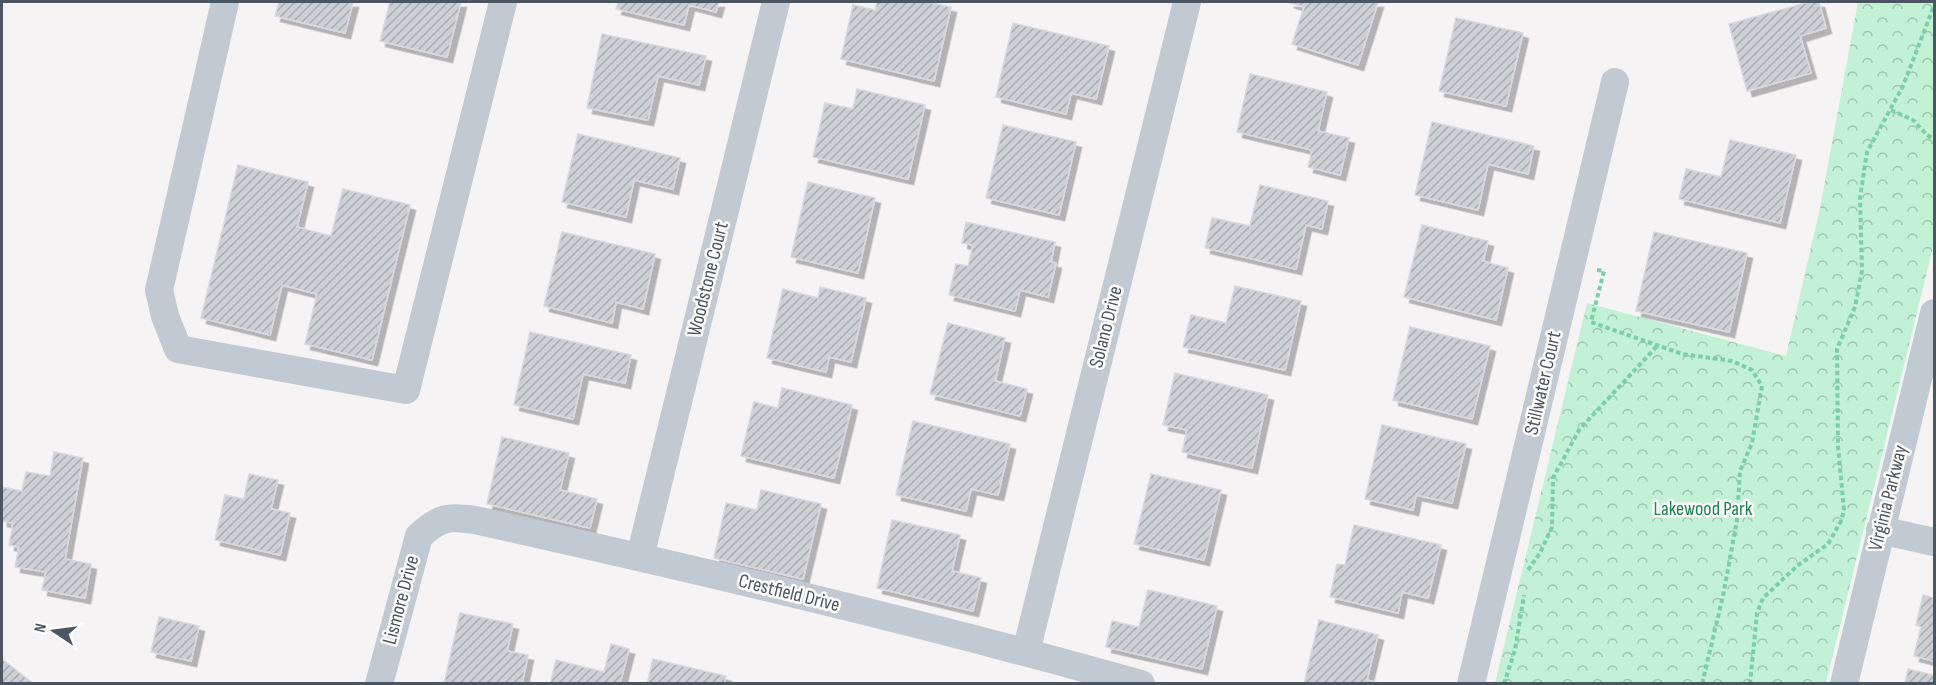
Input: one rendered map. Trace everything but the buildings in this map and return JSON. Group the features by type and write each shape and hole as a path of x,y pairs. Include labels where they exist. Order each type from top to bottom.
{"street":[{"path":"225,2 159,290 165,316 178,349 406,390 503,2"},
{"name":"Woodstone Court","path":"640,557 776,2"},
{"name":"Solano Drive","path":"1026,651 1187,2"},
{"name":"Stillwater Court","path":"1471,684 1615,82"},
{"name":"Virginia Parkway","path":"1844,684 1935,313"},
{"name":"Crestfield Drive","path":"434,522 452,517 476,520 640,557 1026,651 1141,684"},
{"name":"Lismore Drive","path":"379,684 412,556 419,536 434,522"},
{"path":"1880,530 1935,542"}],"path":[{"path":"1750,684 1754,658 1755,624 1762,598 1797,566 1828,544 1841,521 1844,510 1838,436 1837,349 1856,307 1862,271 1860,198 1867,152 1891,110 1935,6"},
{"path":"1891,110 1913,120 1927,135 1935,139"},
{"path":"1572,264 1604,271 1591,322 1682,354 1732,361 1752,370 1762,386 1752,443 1740,471 1737,520 1723,596 1702,684"},
{"path":"1527,572 1540,554 1552,526 1553,478 1579,430 1658,345"},
{"path":"1504,684 1515,650 1524,594"}],"green space":[{"name":"Lakewood Park","path":"1858,2 1934,2 1934,243 1826,683 1495,683 1587,303 1786,356 1820,208"}]}
